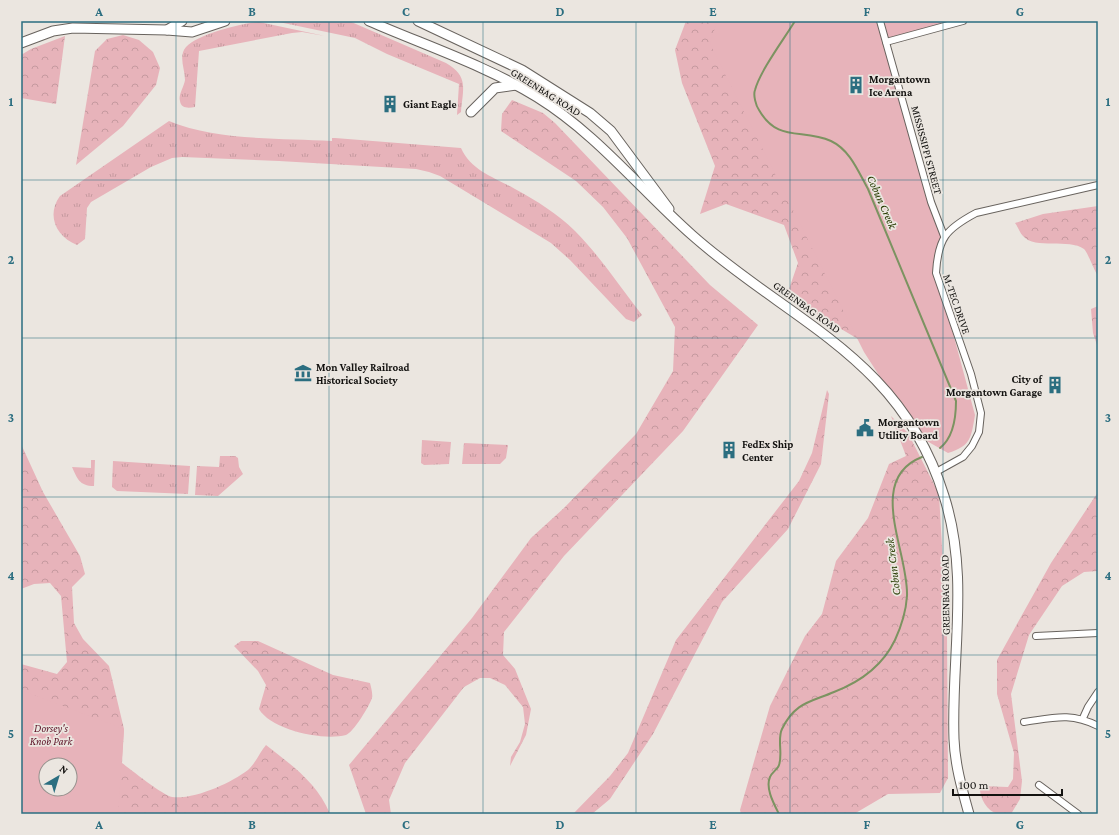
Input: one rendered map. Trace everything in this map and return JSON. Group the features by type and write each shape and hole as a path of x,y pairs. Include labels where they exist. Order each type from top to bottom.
{"main road":[{"path":"167,30 182,21"},
{"path":"21,43 53,31 73,28 192,32 225,21"},
{"name":"GREENBAG ROAD","path":"368,21 516,85 577,124 600,144 655,202 682,226 728,264 826,335 884,386 901,410 926,451 936,472 944,495 956,545 959,574 959,616 955,680 954,741 960,786 969,814"},
{"name":"GREENBAG ROAD","path":"418,21 522,70 590,113 610,131 682,226"},
{"path":"471,112 494,88 516,85"}],"street":[{"name":"MISSISSIPPI STREET","path":"880,21 931,202 944,236"},
{"path":"886,42 963,21"},
{"path":"944,236 963,220 976,213 1098,185"},
{"name":"M-TEC DRIVE","path":"936,472 963,457 972,446 979,432 981,421 979,402 971,374 936,273 937,261 944,236"},
{"path":"1036,636 1098,633"},
{"path":"1083,718 1098,692"},
{"path":"1024,722 1063,717 1083,718 1098,726"},
{"path":"1039,785 1078,814"}],"green space":[{"path":"274,21 349,21 446,63 458,73 463,84 461,112 457,115 459,84 387,54 355,38"},
{"path":"686,21 830,21 858,339 821,317 788,292 798,263 784,225 726,204 700,214 715,166 682,83 675,50"},
{"path":"717,21 963,21 887,42 944,236 937,261 940,285 975,415 969,440 966,444 956,450 948,453 918,436 864,352 710,44"},
{"path":"259,22 325,36 302,32 292,33 199,51 195,107 184,107 181,104 180,96 185,80 182,54 186,47 200,38 221,30 242,24"},
{"path":"123,35 139,40 153,52 160,68 156,85 123,126 76,165 95,51 107,39"},
{"path":"65,36 56,104 21,98 21,55 31,49"},
{"path":"512,100 543,113 555,123 710,285 758,325 683,431 564,556 504,632 503,655 515,669 531,709 526,735 510,766 511,757 520,742 525,724 523,707 505,685 490,678 480,678 464,687 405,763 389,800 391,814 366,814 349,765 472,618 531,538 564,508 636,434 673,371 675,327 627,238 603,207 576,181 501,131 502,114"},
{"path":"169,121 207,132 270,139 332,141 332,138 335,138 461,148 465,156 477,168 539,203 568,225 593,251 642,315 634,322 626,319 570,260 551,243 440,176 416,169 279,161 182,157 172,158 151,167 91,202 87,208 85,239 77,245 64,237 55,225 54,218 56,203 60,196"},
{"path":"1098,206 1098,276 1084,249 1070,244 1044,243 1028,240 1022,235 1015,223 1043,214"},
{"path":"1098,306 1098,348 1093,333 1091,309"},
{"path":"827,390 829,394 821,464 788,529 722,602 653,734 610,799 592,814 573,814 610,776 628,753 676,640 799,481 812,453"},
{"path":"891,416 908,433 939,494 947,635 948,778 940,793 888,794 854,814 741,814 740,810 770,706 805,636 822,614 836,561 868,518 889,464 906,456"},
{"path":"422,440 451,442 449,464 424,465 421,463"},
{"path":"464,443 508,445 506,458 500,464 462,464"},
{"path":"21,444 43,492 80,556 85,574 72,587 74,623 83,639 109,666 124,729 122,763 147,782 172,797 191,796 212,790 241,775 251,767 266,745 294,767 311,783 325,803 330,814 78,814 103,796 78,772 78,757 63,757 21,717 21,664 57,674 67,662 61,596 50,583 34,584 21,589"},
{"path":"220,456 235,456 238,458 239,467 243,474 218,496 195,495 197,466 219,467"},
{"path":"91,460 95,460 94,486 85,485 79,481 72,467 91,468"},
{"path":"113,461 190,466 188,494 117,491 112,487"},
{"path":"1098,492 1098,571 1084,572 1062,586 1029,635 1011,694 1022,781 1020,799 1011,814 998,814 990,810 984,803 980,790 980,786 1008,787 1013,779 1014,753 997,694 997,660 1051,563"},
{"path":"241,641 258,641 333,675 370,683 372,695 371,702 357,724 346,735 312,735 298,732 274,723 259,709 266,685 258,671 234,646"},
{"name":"Dorsey's Knob Park","path":"21,690 124,729 118,814 21,814"}],"waterway":[{"name":"Cobun Creek","path":"795,21 758,82 754,92 756,103 766,120 774,127 791,133 820,137 838,145 848,155 861,175 956,401 955,420 951,433 940,448"},
{"name":"Cobun Creek","path":"779,814 769,791 769,781 771,775 779,765 781,733 787,720 792,713 804,704 844,688 862,678 884,657 895,640 901,624 907,596 906,579 894,519 893,499 896,482 905,468 922,457"}],"place":[{"name":"Morgantown Ice Arena","path":"856,85"},
{"name":"Giant Eagle","path":"390,104"},
{"name":"Mon Valley Railroad Historical Society","path":"303,373"},
{"name":"City of Morgantown Garage","path":"1055,385"},
{"name":"Morgantown Utility Board","path":"865,428"},
{"name":"FedEx Ship Center","path":"729,450"}]}
